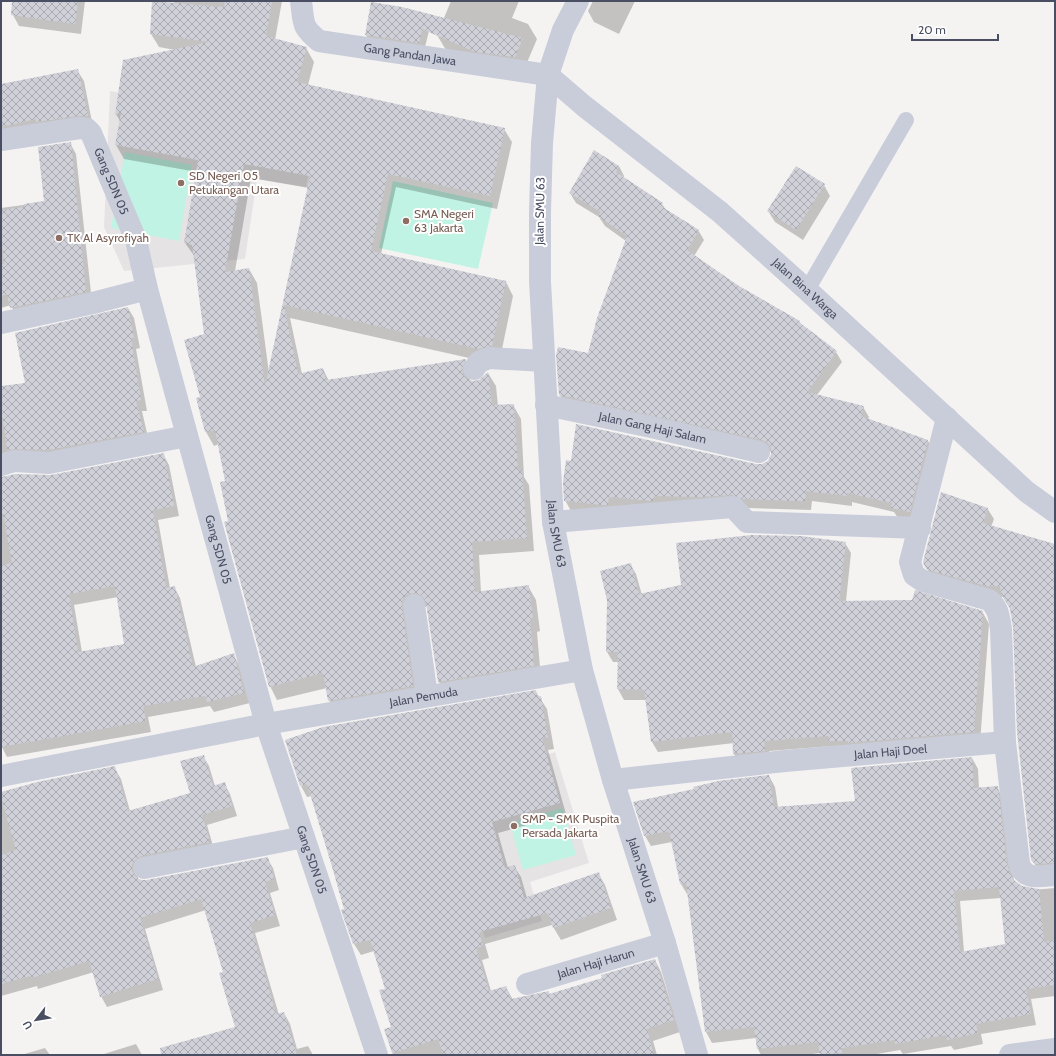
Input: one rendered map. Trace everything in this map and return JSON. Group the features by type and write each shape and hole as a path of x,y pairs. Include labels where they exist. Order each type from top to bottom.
{"street":[{"name":"Gang Pandan Jawa","path":"302,1 303,22 306,30 320,41 548,75"},
{"name":"Jalan SMU 63","path":"578,1 563,30 548,75 540,212 540,281 553,522 582,670 613,780 665,943 697,1055"},
{"name":"Jalan Bina Warga","path":"548,75 584,106 720,212 1027,492 1055,512"},
{"name":"Gang SDN 05","path":"1,140 80,128 87,129 91,133 136,240 147,289 266,724 377,1055"},
{"path":"1,322 93,303 147,289"},
{"path":"474,370 479,362 489,358 544,361"},
{"name":"Jalan Gang Haji Salam","path":"546,405 651,427 758,452"},
{"path":"947,418 920,528 910,562 914,575 929,584 989,600 994,604 998,611 1001,629 1005,742 1020,868 1022,872 1031,876 1055,875"},
{"path":"1,464 14,461 49,463 187,436"},
{"path":"553,522 733,507 747,522 920,528"},
{"path":"414,605 427,696"},
{"name":"Jalan Pemuda","path":"1,776 266,724 582,670"},
{"name":"Jalan Haji Doel","path":"613,780 785,761 1005,742"},
{"path":"144,868 304,837"},
{"name":"Jalan Haji Harun","path":"527,984 665,943"},
{"path":"1010,1055 1055,1049"}],"lane":[{"path":"807,290 906,120"}],"shaded area":[{"name":"SD Negeri 05 Petukangan Utara","path":"110,91 318,123 306,187 257,179 245,259 124,271 104,227"},
{"name":"SMP - SMK Puspita Persada Jakarta","path":"555,752 589,863 530,882 542,921 485,938 438,788"}],"green space":[{"path":"125,152 192,165 179,241 111,228"},
{"path":"393,181 493,203 478,269 379,248"},
{"path":"562,808 576,855 523,870 510,823"}],"building":[{"path":"12,1 78,1 75,24 11,15"},
{"path":"152,1 224,7 225,1 272,1 266,36 307,47 297,82 505,128 490,196 388,174 371,251 506,281 492,346 478,349 284,305 298,374 323,368 326,380 466,359 462,368 463,375 467,379 473,381 479,380 488,372 492,405 514,404 518,470 522,470 527,538 472,542 475,592 529,585 533,618 530,618 534,666 438,682 426,603 424,598 419,594 413,593 406,595 402,601 402,606 413,686 328,701 323,673 269,687 224,522 228,521 220,482 225,481 215,430 205,432 196,398 200,397 184,340 204,334 192,245 184,243 198,160 115,145 121,113 115,115 123,60 209,42 150,34","holes":["244,164 310,176 265,386 249,268 225,272"]},
{"path":"371,2 402,7 523,38 515,57 475,52 422,29 419,43 365,35"},
{"path":"78,69 88,116 36,122 36,119 1,127 1,84"},
{"path":"71,142 86,292 10,308 7,294 1,296 1,265 4,264 1,236 1,210 25,207 24,204 44,201 38,147"},
{"path":"594,150 619,166 616,172 663,203 661,206 699,230 687,250 739,286 800,321 799,322 837,351 807,392 864,406 861,416 928,440 910,512 891,508 892,503 847,493 847,496 806,491 805,501 742,499 732,495 699,497 654,496 653,501 609,497 608,505 564,501 563,482 566,460 571,461 576,424 756,464 762,464 768,461 771,454 771,449 768,443 762,440 559,395 556,355 558,347 588,353 597,318 627,236 598,216 601,212 569,193"},
{"path":"796,166 825,184 796,230 767,211"},
{"path":"128,307 134,338 131,338 141,400 136,401 144,432 48,450 7,450 1,409 1,386 25,383 15,333"},
{"path":"164,453 174,506 153,510 166,588 175,586 193,667 234,653 244,693 207,702 205,696 143,706 146,721 1,747 1,565 12,563 3,515 1,515 1,477 16,474 51,475","holes":["115,586 124,644 78,652 69,594"]},
{"path":"941,492 988,508 983,523 1055,544 1055,863 1035,864 1031,860 1017,732 1013,627 1010,609 1001,594 1000,586 986,586 928,570 923,562"},
{"path":"752,535 801,536 846,542 839,601 912,600 915,590 983,611 974,732 848,743 848,741 828,741 829,736 764,741 765,751 733,754 732,732 651,742 644,690 617,689 618,652 606,652 607,600 600,571 631,563 639,594 681,585 676,543"},
{"path":"536,690 537,697 541,696 548,738 542,738 560,803 492,822 505,868 515,865 524,898 599,872 611,908 553,928 548,913 479,932 483,946 476,948 489,991 506,986 511,999 549,991 549,994 602,978 601,975 655,959 674,1020 647,1029 654,1055 443,1055 438,1039 392,1053 384,1029 391,1027 379,990 385,989 370,940 353,944 341,910 344,909 307,784 300,786 285,740 323,727"},
{"path":"204,755 213,786 225,782 232,806 202,815 210,842 141,856 132,864 132,871 140,880 146,880 268,857 274,879 265,882 275,915 250,923 276,1014 284,1012 297,1055 161,1055 160,1048 235,1027 219,973 223,972 201,899 140,918 158,979 100,997 89,961 31,978 30,976 1,984 1,855 16,850 1,799 1,792 37,782 115,766 128,811 190,793 180,761"},
{"path":"972,757 974,788 998,786 1007,864 1010,874 1015,881 1022,886 1039,889 1044,942 1055,940 1055,985 1026,989 1031,1014 976,1024 978,1033 947,1040 946,1035 895,1044 895,1040 842,1048 842,1053 828,1055 820,1055 818,1042 757,1049 754,1027 705,1032 686,883 680,884 669,831 644,836 633,802 694,789 693,787 718,781 769,775 774,807 855,801 851,768","holes":["999,887 1005,944 960,952 954,891"]}],"place":[{"name":"SD Negeri 05 Petukangan Utara","path":"181,183"},
{"name":"SMA Negeri 63 Jakarta","path":"406,221"},
{"name":"TK Al Asyrofiyah","path":"59,238"},
{"name":"SMP - SMK Puspita Persada Jakarta","path":"514,826"}]}
